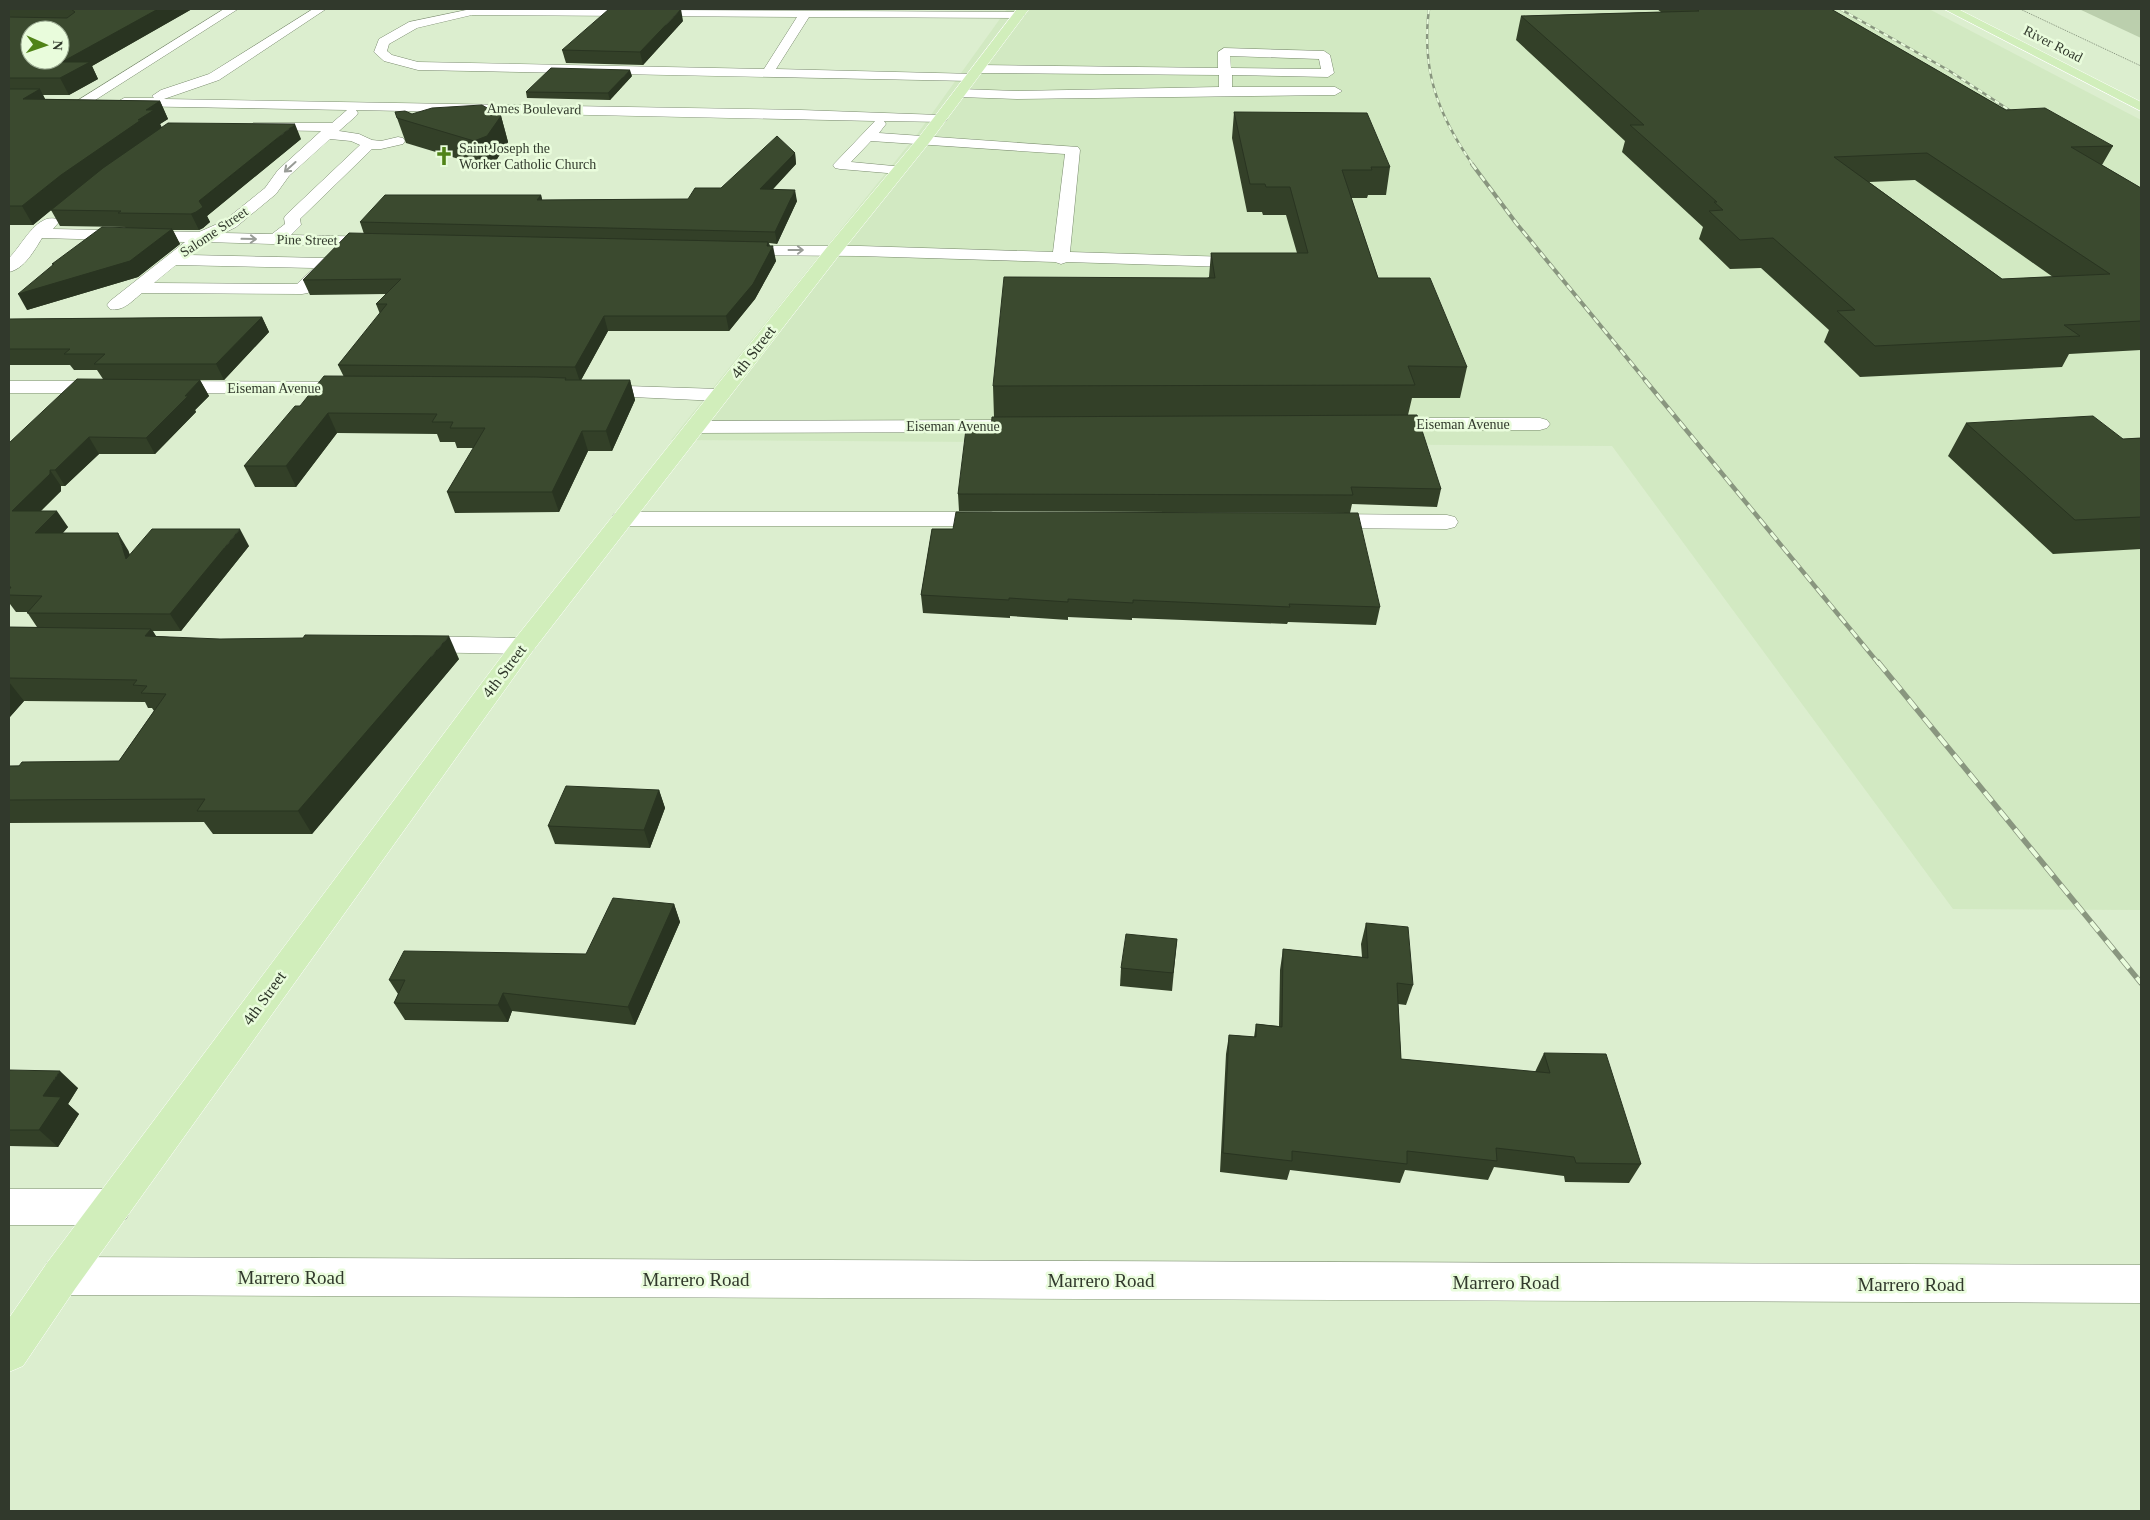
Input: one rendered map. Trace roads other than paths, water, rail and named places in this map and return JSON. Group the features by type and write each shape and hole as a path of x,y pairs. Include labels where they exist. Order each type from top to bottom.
{"main road":[{"name":"River Road","path":"1950,9 2141,107"},
{"name":"4th Street","path":"9,1352 61,1276 368,854 523,646 719,395 933,128 1021,12"}],"street":[{"path":"78,104 232,9"},
{"path":"149,102 175,88 214,77 320,9"},
{"path":"1021,12 472,12 413,25 383,42 380,52 388,58 418,66 768,72 975,73 1225,72 1328,73 1324,55 1224,52 1225,72 1226,91"},
{"path":"768,72 806,13"},
{"path":"960,93 1017,95 1335,91"},
{"name":"Ames Boulevard","path":"78,104 149,102 350,114 777,120 933,128"},
{"path":"78,104 96,109"},
{"path":"188,120 208,107"},
{"name":"Ames Boulevard","path":"115,109 208,107 791,114 933,128"},
{"name":"Salome Street","path":"116,305 200,238 230,224 270,191 283,173 350,114"},
{"path":"443,124 457,115"},
{"path":"879,124 840,165 899,170"},
{"path":"248,126 330,130 370,144 382,145 398,140"},
{"path":"867,136 933,128 1073,150 1061,259"},
{"path":"276,239 293,224 292,218 370,144"},
{"path":"9,267 24,253 37,233 60,215"},
{"name":"Pine Street","path":"37,233 390,242"},
{"path":"137,288 302,289 350,241"},
{"path":"719,250 834,250 1061,259 1229,262"},
{"path":"171,260 328,263"},
{"path":"9,387 118,387"},
{"name":"Eiseman Avenue","path":"148,387 367,388"},
{"path":"582,390 719,395"},
{"name":"Eiseman Avenue","path":"1361,424 1540,424"},
{"name":"Eiseman Avenue","path":"695,427 1043,426"},
{"path":"622,519 1007,519"},
{"path":"1297,521 1447,522"},
{"path":"394,644 523,646"},
{"path":"9,1207 113,1207"},
{"name":"Marrero Road","path":"61,1276 2141,1284"}],"railway":[{"path":"1429,9 1428,52 1430,72 1435,91 1450,128 1473,165"},
{"path":"1840,9 1948,70 2020,117"},
{"path":"1472,164 1516,223 1646,381"},
{"path":"1645,380 1879,664"},
{"path":"1878,662 2141,983"}],"place":[{"name":"Saint Joseph the Worker Catholic Church","path":"444,156"}]}
